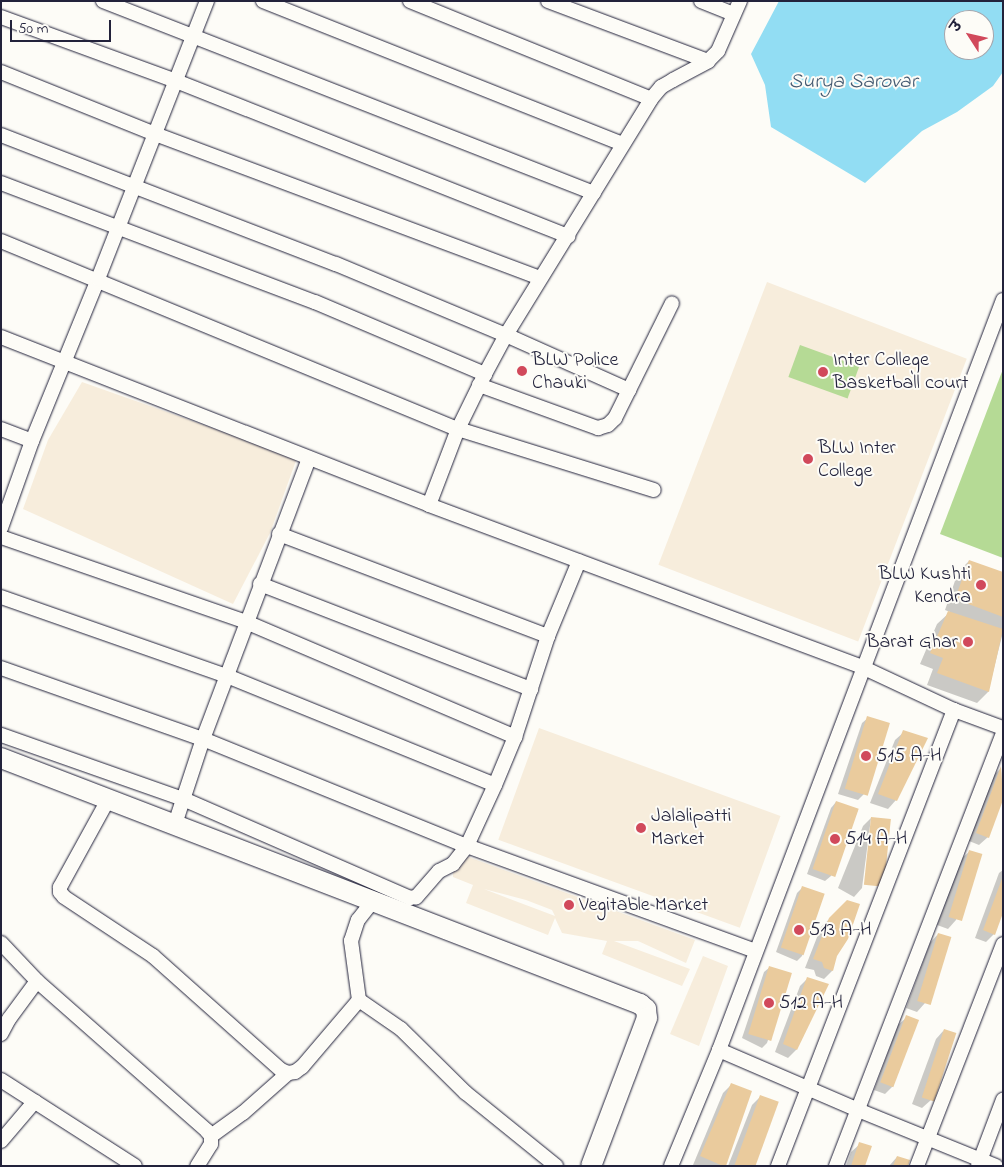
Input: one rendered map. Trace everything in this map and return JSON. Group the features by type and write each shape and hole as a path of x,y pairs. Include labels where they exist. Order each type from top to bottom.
{"street":[{"path":"103,1 594,192"},
{"path":"1,528 32,441 207,1"},
{"path":"263,1 623,144"},
{"path":"410,1 651,99"},
{"path":"548,1 708,62"},
{"path":"429,505 458,429 506,335 651,99 661,87 708,62 718,51 737,8 701,1"},
{"path":"1,17 176,81 568,236"},
{"path":"1,72 155,134 540,278"},
{"path":"1,135 336,264 506,335 629,390"},
{"path":"1,183 315,302 482,379 598,428 608,426 615,418 672,303"},
{"path":"1,241 98,279 458,429 654,490"},
{"path":"671,1166 719,1050 862,667 1003,300"},
{"path":"1,337 429,505 862,667 954,710 1003,728"},
{"path":"1,429 32,441"},
{"path":"175,824 203,739 309,458"},
{"path":"279,534 548,636"},
{"path":"1,538 246,622 514,737"},
{"path":"1,735 183,799 410,898 416,897 439,871 453,864 467,846 495,785 514,737 548,636 579,561"},
{"path":"260,584 531,689"},
{"path":"1,597 227,676 495,785"},
{"path":"1,668 203,739 467,846 756,951"},
{"path":"778,1166 954,710"},
{"path":"836,1166 1003,734"},
{"path":"1,758 640,1004 646,1009 647,1018 591,1166"},
{"path":"109,798 63,880 60,892 154,956 282,1070 288,1073"},
{"path":"373,901 358,920 351,941 359,1000 401,1029 466,1093 556,1166"},
{"path":"1,943 37,981 211,1136"},
{"path":"917,1166 1003,944"},
{"path":"1,1034 9,1019 37,981"},
{"path":"200,1165 209,1150 211,1136 243,1113 288,1073 295,1072 302,1067 359,1000"},
{"path":"719,1050 858,1110 928,1137 979,1163 996,1166"},
{"path":"1,1080 135,1166"},
{"path":"979,1163 1003,1100"},
{"path":"1,1141 35,1101"}],"shaded area":[{"name":"BLW Inter College","path":"767,282 967,359 858,642 658,565"},
{"path":"82,382 297,458 270,533 233,604 23,509 48,440"},
{"name":"Jalalipatti Market","path":"539,728 781,816 740,928 498,840"},
{"name":"Vegitable Market","path":"452,851 695,940 686,963 638,941 614,941 690,969 682,986 602,954 607,941 562,933 555,918 548,935 466,903 473,885 453,877","holes":["484,889 526,900 552,910 555,916"]},
{"name":"Vegitable Market","path":"703,956 728,966 699,1046 670,1034"}],"green space":[{"name":"Inter College Basketball court","path":"800,345 859,367 848,398 788,377"},
{"path":"1003,369 1003,558 940,534"}],"water":[{"name":"Surya Sarovar","path":"779,1 1003,1 1003,72 993,86 957,112 922,131 865,183 771,127 765,85 751,54"}],"building":[{"name":"BLW Kushti Kendra","path":"969,560 1003,572 1003,617 955,599"},
{"name":"Barat Ghar","path":"948,611 1003,629 989,692 937,673 943,658 930,653"},
{"name":"515 A-H","path":"867,716 890,723 868,796 845,789"},
{"path":"903,730 928,738 897,801 878,794"},
{"path":"1001,766 1003,800 989,838 976,833"},
{"name":"514 A-H","path":"836,801 859,809 835,877 813,869"},
{"path":"871,817 891,819 884,887 864,885"},
{"path":"969,850 982,854 962,921 949,917"},
{"path":"1003,876 1003,913 995,935 983,930"},
{"name":"513 A-H","path":"802,886 825,894 804,955 781,947"},
{"path":"847,900 860,904 848,939 837,956 833,971 824,968 822,962 813,959 829,918"},
{"path":"938,933 951,937 931,1005 917,1001"},
{"name":"512 A-H","path":"769,966 792,973 771,1041 748,1034"},
{"path":"807,977 829,984 797,1050 783,1044"},
{"path":"906,1015 919,1020 893,1087 880,1082"},
{"path":"944,1029 956,1033 934,1101 922,1097"},
{"path":"731,1083 752,1091 726,1166 723,1166 700,1156"},
{"path":"760,1095 779,1102 755,1166 734,1166"},
{"path":"859,1142 872,1146 865,1166 851,1166"},
{"path":"897,1156 910,1160 908,1166 893,1166"}],"place":[{"name":"BLW Police Chauki","path":"522,371"},
{"name":"Inter College Basketball court","path":"823,372"},
{"name":"BLW Inter College","path":"808,459"},
{"name":"BLW Kushti Kendra","path":"981,585"},
{"name":"Barat Ghar","path":"968,642"},
{"name":"515 A-H","path":"866,756"},
{"name":"Jalalipatti Market","path":"641,828"},
{"name":"514 A-H","path":"835,839"},
{"name":"Vegitable Market","path":"569,905"},
{"name":"513 A-H","path":"799,930"},
{"name":"512 A-H","path":"769,1003"}]}
